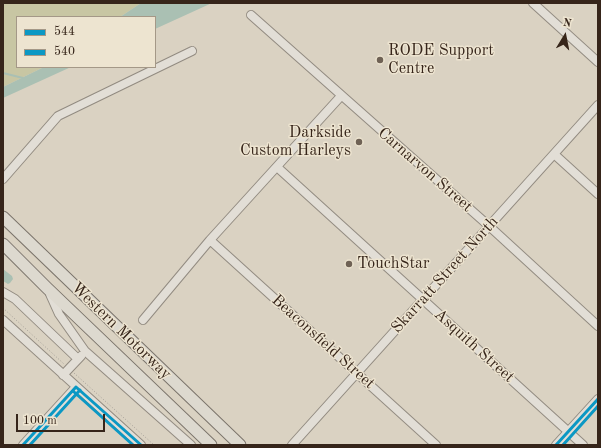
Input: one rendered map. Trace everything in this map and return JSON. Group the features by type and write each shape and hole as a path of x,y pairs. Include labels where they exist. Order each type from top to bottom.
{"highway":[{"name":"Western Motorway","path":"3,216 240,445"},
{"name":"Western Motorway","path":"3,244 47,288 212,445"}],"street":[{"path":"533,3 598,62"},
{"name":"Carnarvon Street","path":"252,15 341,96 489,226 598,326"},
{"path":"3,179 58,116 192,51"},
{"path":"143,320 210,240 341,96"},
{"name":"Skarratt Street North","path":"292,445 598,105"},
{"path":"554,154 598,194"},
{"name":"Asquith Street","path":"277,167 583,445"},
{"name":"Beaconsfield Street","path":"210,240 436,445"},
{"path":"47,288 59,314 85,351 191,445"},
{"path":"3,292 17,296 78,359"},
{"path":"3,320 141,445"},
{"path":"63,375 85,351"},
{"path":"24,445 76,387"},
{"path":"556,445 598,399"}],"path":[{"path":"3,308 154,445"}],"shaded area":[{"path":"5,3 141,3 122,16 16,16 16,68 42,68 3,87 3,6"},
{"path":"141,3 212,3 156,29 156,16 122,16"},
{"path":"42,68 69,68 3,98 3,87"},
{"path":"3,269 12,276 13,279 8,284 3,281"}],"waterway":[{"path":"3,73 23,78"}],"transit line":[{"name":"544","path":"76,387 141,445"},
{"name":"544","path":"23,445 76,387"},
{"name":"540","path":"30,445 80,390"},
{"name":"540","path":"73,391 133,445"},
{"name":"544","path":"556,445 598,399"},
{"name":"540","path":"563,445 598,406"}],"place":[{"name":"RODE Support Centre","path":"380,60"},
{"name":"Darkside Custom Harleys","path":"359,142"},
{"name":"TouchStar","path":"349,264"}]}
